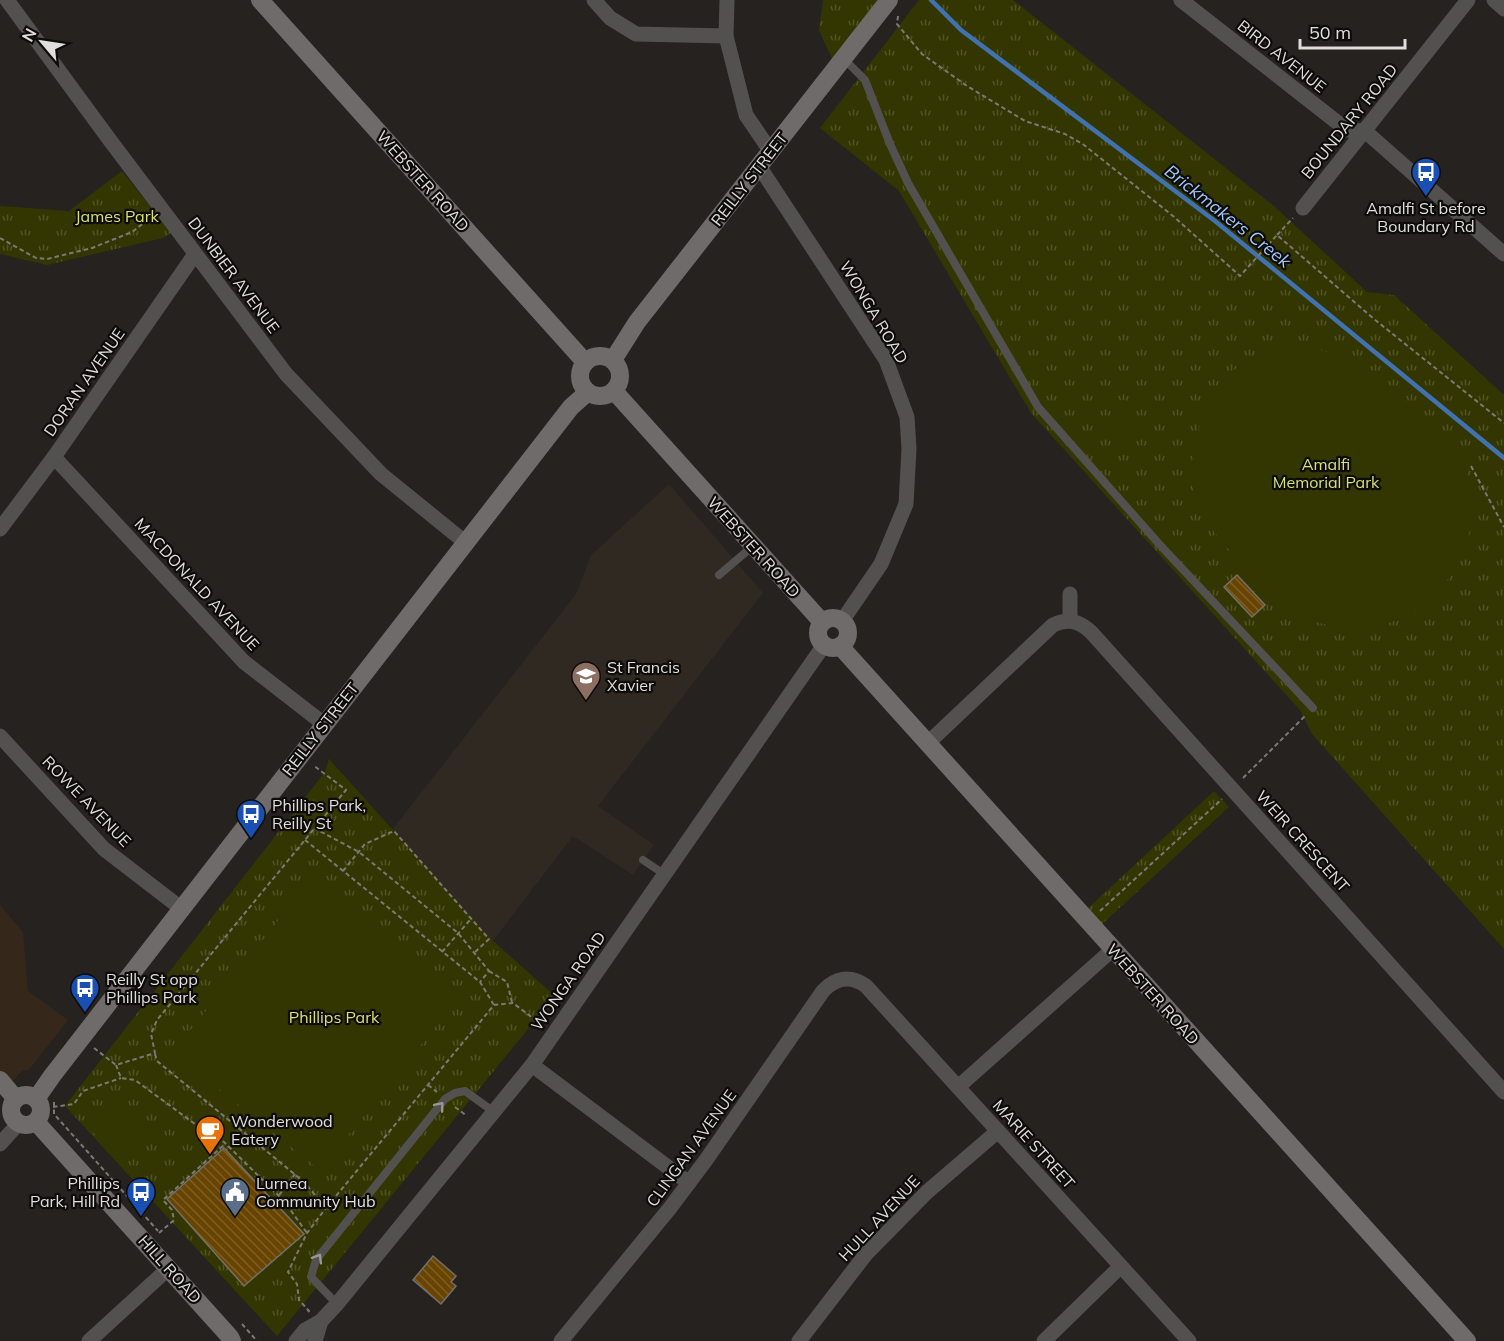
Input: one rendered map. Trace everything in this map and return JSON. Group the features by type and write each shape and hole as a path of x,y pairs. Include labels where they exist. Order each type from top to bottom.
{"street":[{"name":"DUNBIER AVENUE","path":"7,0 286,374 381,474 466,543"},
{"name":"WEBSTER ROAD","path":"260,0 585,362"},
{"path":"594,0 610,18 636,34 726,36"},
{"path":"727,0 726,36 746,115 771,152"},
{"name":"REILLY STREET","path":"612,360 637,322 889,0"},
{"name":"BIRD AVENUE","path":"1181,0 1347,130 1365,131"},
{"name":"BOUNDARY ROAD","path":"1303,208 1468,0"},
{"path":"1494,0 1504,9"},
{"path":"1365,131 1504,254"},
{"name":"WONGA ROAD","path":"759,166 886,360 907,417 909,449 906,504 881,564 842,621"},
{"name":"DORAN AVENUE","path":"0,529 54,457 195,254"},
{"path":"598,356 612,360 617,365 621,379 614,391 601,397 588,392 580,381 585,362 598,356"},
{"name":"WEBSTER ROAD","path":"614,391 822,622"},
{"name":"REILLY STREET","path":"36,1099 571,407 588,392"},
{"name":"MACDONALD AVENUE","path":"54,457 243,662 324,724"},
{"path":"928,743 1047,630 1058,623 1070,621 1070,594"},
{"path":"829,618 842,621 848,634 847,639 832,646 818,637 822,622 829,618"},
{"name":"WEIR CRESCENT","path":"1070,621 1082,624 1091,632 1504,1092"},
{"name":"WEBSTER ROAD","path":"832,646 928,743 1112,950 1467,1341"},
{"name":"WONGA ROAD","path":"296,1341 305,1330 321,1322 337,1304 532,1065 664,874 832,646"},
{"name":"ROWE AVENUE","path":"0,736 104,849 182,909"},
{"path":"958,1087 1112,950"},
{"name":"MARIE STREET","path":"847,979 858,981 866,986 1189,1341"},
{"name":"CLINGAN AVENUE","path":"561,1341 689,1183 823,991 835,981 847,979"},
{"path":"532,1065 689,1183"},
{"path":"0,1080 16,1099"},
{"path":"0,1144 41,1113 36,1099 26,1095 16,1099 12,1109 14,1119 27,1122"},
{"name":"HILL ROAD","path":"27,1122 236,1336"},
{"name":"HULL AVENUE","path":"799,1341 866,1254 927,1192 998,1131"},
{"path":"1044,1341 1120,1267"},
{"path":"89,1341 170,1268"},
{"name":"WONGA ROAD","path":"315,1341 321,1322"}],"lane":[{"path":"843,58 865,80 890,144 909,183 1038,407 1160,545 1313,708"},
{"path":"719,575 753,546"},
{"path":"643,860 664,874"},
{"path":"337,1304 311,1277 316,1260 445,1099 455,1093 465,1091 495,1112"}],"path":[{"path":"899,17 897,24 922,54 937,66 1025,121 1065,134 1084,145 1173,216 1240,276 1267,244 1303,208"},
{"path":"0,238 36,258 47,259 92,248 132,232 162,209"},
{"path":"1277,235 1374,319 1504,423"},
{"path":"1471,466 1504,527"},
{"path":"1088,922 1232,789 1313,708"},
{"path":"307,773 314,764 346,790 157,1020 151,1034 157,1061 295,1174 327,1208"},
{"path":"314,828 359,852 458,933 489,971 507,982 513,1004"},
{"path":"343,870 365,844 394,831 489,939 474,953"},
{"path":"305,840 480,982 494,1005"},
{"path":"442,952 471,919"},
{"path":"480,982 489,971"},
{"path":"309,1311 299,1300 297,1284 288,1272 307,1233 494,1005 513,1004 554,1033"},
{"path":"94,1048 116,1065 121,1078"},
{"path":"116,1065 155,1053"},
{"path":"53,1107 74,1104 83,1091 121,1078 135,1080 199,1127 225,1143 279,1195 307,1233"},
{"path":"56,1098 53,1107 54,1114 159,1233 174,1220 172,1210 163,1200 225,1143"},
{"path":"279,1195 295,1174"},
{"path":"236,1336 257,1341"}],"shaded area":[{"name":"St Francis Xavier","path":"669,484 763,593 598,806 654,845 633,875 573,836 493,941 392,830 576,594 591,555"},
{"path":"0,905 23,932 28,991 68,1020 29,1070 22,1071 0,1095"}],"green space":[{"path":"823,0 882,0 833,61 819,30"},
{"name":"Amalfi Memorial Park","path":"919,0 1013,0 1274,206 1367,292 1394,295 1504,395 1504,949 1312,734 1300,710 1031,413 899,191 820,128"},
{"name":"James Park","path":"122,171 171,233 163,238 47,265 0,254 0,206 69,211"},
{"path":"1299,347 1330,353 1367,374 1444,438 1464,465 1473,502 1468,540 1461,558 1451,575 1426,603 1391,622 1358,628 1341,627 1307,619 1292,612 1267,594 1212,529 1197,502 1192,477 1192,461 1200,426 1215,393 1224,380 1242,364 1266,354"},
{"path":"1126,400 1131,454 1116,455 1111,401"},
{"name":"Phillips Park","path":"329,759 493,941 555,996 277,1336 65,1106 325,772"},
{"path":"1214,791 1229,807 1098,928 1084,912"},
{"path":"309,882 456,1001 320,1170 173,1052"},
{"path":"119,1095 150,1129 118,1159 87,1126"}],"building":[{"path":"1237,575 1265,605 1252,617 1224,587"},
{"name":"Lurnea Community Hub","path":"224,1148 304,1234 244,1286 167,1199"},
{"path":"433,1256 456,1276 451,1282 456,1286 441,1304 413,1280"}],"waterway":[{"name":"Brickmakers Creek","path":"931,0 961,30 1215,221 1504,458"}],"place":[{"name":"Amalfi St before Boundary Rd","path":"1426,198"},
{"name":"St Francis Xavier","path":"586,702"},
{"name":"Phillips Park, Reilly St","path":"251,840"},
{"name":"Reilly St opp Phillips Park","path":"85,1014"},
{"name":"Wonderwood Eatery","path":"210,1156"},
{"name":"Phillips Park, Hill Rd","path":"141,1218"},
{"name":"Lurnea Community Hub","path":"235,1218"}]}
